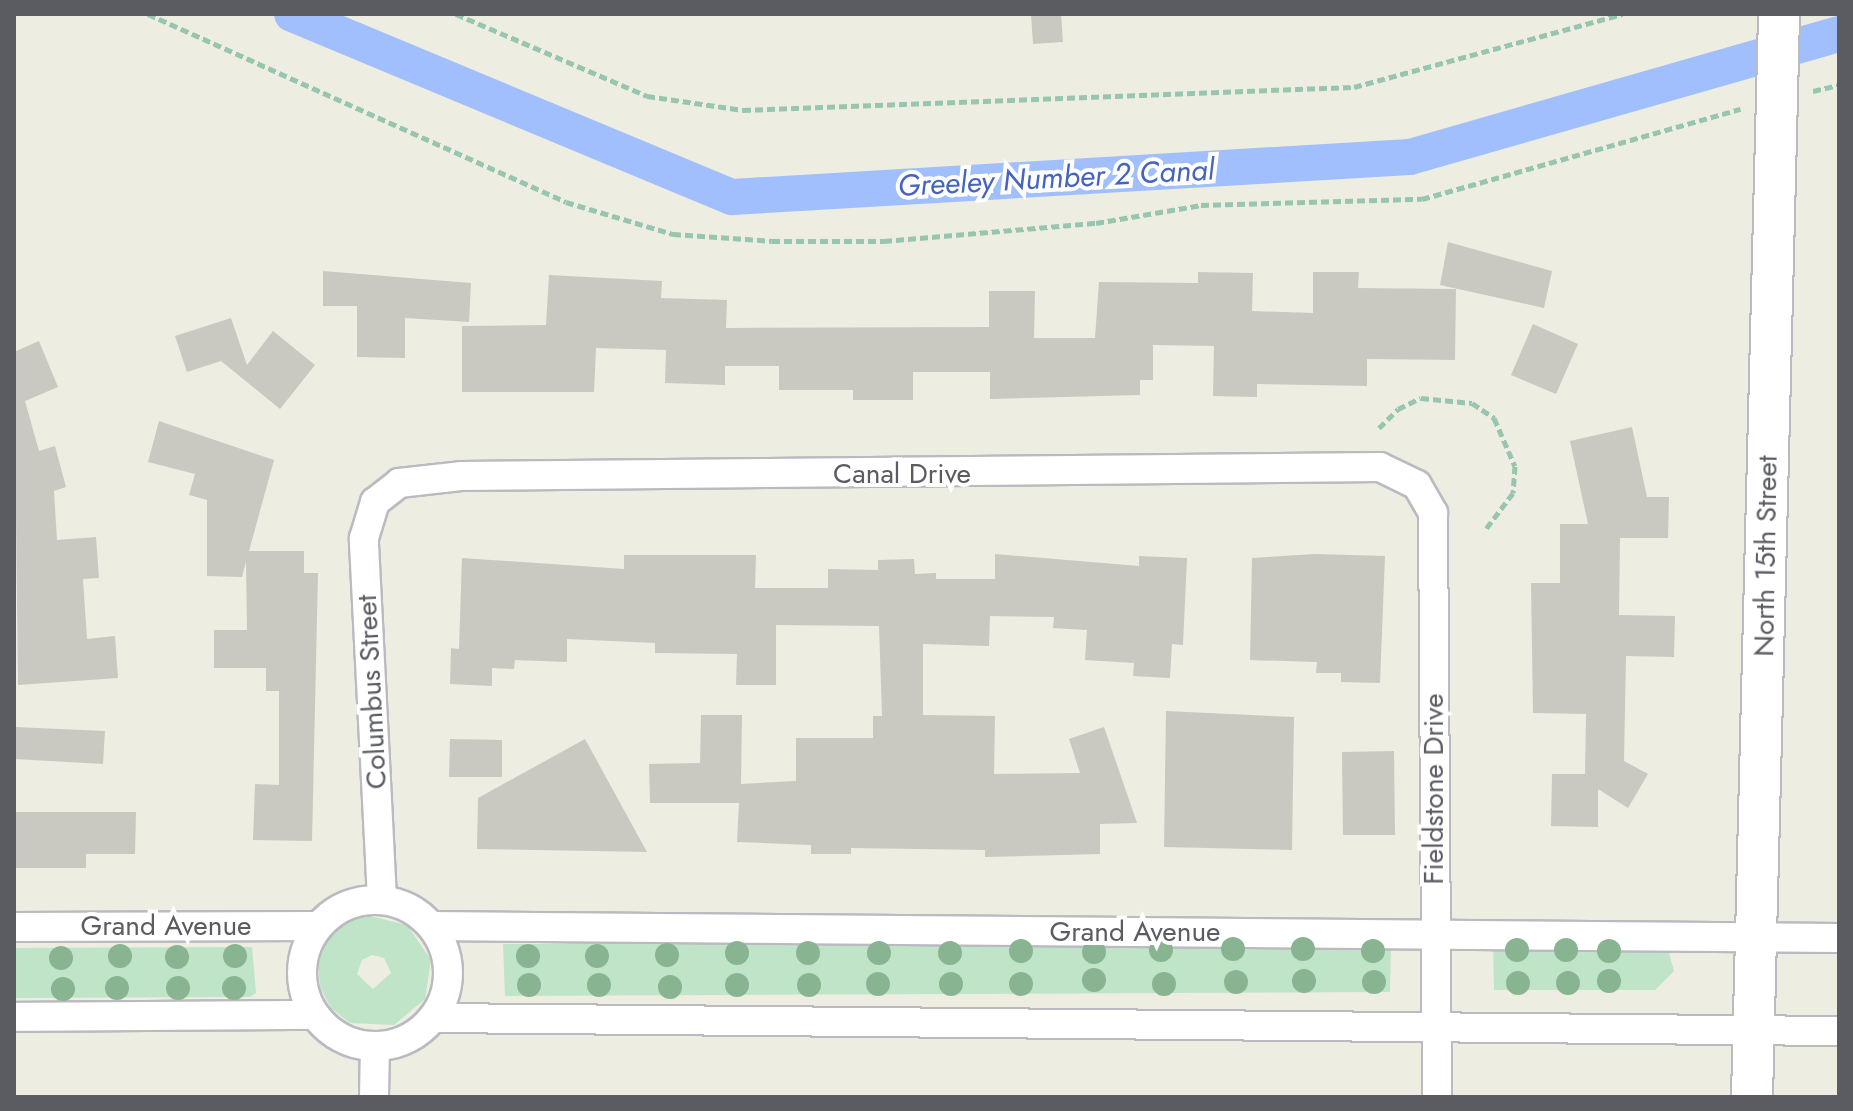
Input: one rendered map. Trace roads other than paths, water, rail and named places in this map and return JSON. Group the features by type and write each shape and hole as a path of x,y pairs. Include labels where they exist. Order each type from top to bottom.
{"street":[{"name":"North 15th Street","path":"1752,1097 1779,14"},
{"name":"Canal Drive","path":"384,491 421,478 461,476 1380,467 1417,485"},
{"name":"Fieldstone Drive","path":"1417,485 1433,513 1437,1097"},
{"name":"Columbus Street","path":"382,899 364,538 384,491"},
{"path":"314,1015 301,970 317,926 336,910 382,899 418,913 432,926 449,972 433,1018"},
{"name":"Grand Avenue","path":"14,927 317,926"},
{"name":"Grand Avenue","path":"432,926 1839,938"},
{"path":"14,1017 314,1015 352,1043 375,1047 397,1043 433,1018 1839,1031"},
{"path":"374,1097 375,1047"}],"waterway":[{"name":"Greeley Number 2 Canal","path":"292,14 732,197 1410,157 1839,34"}]}
